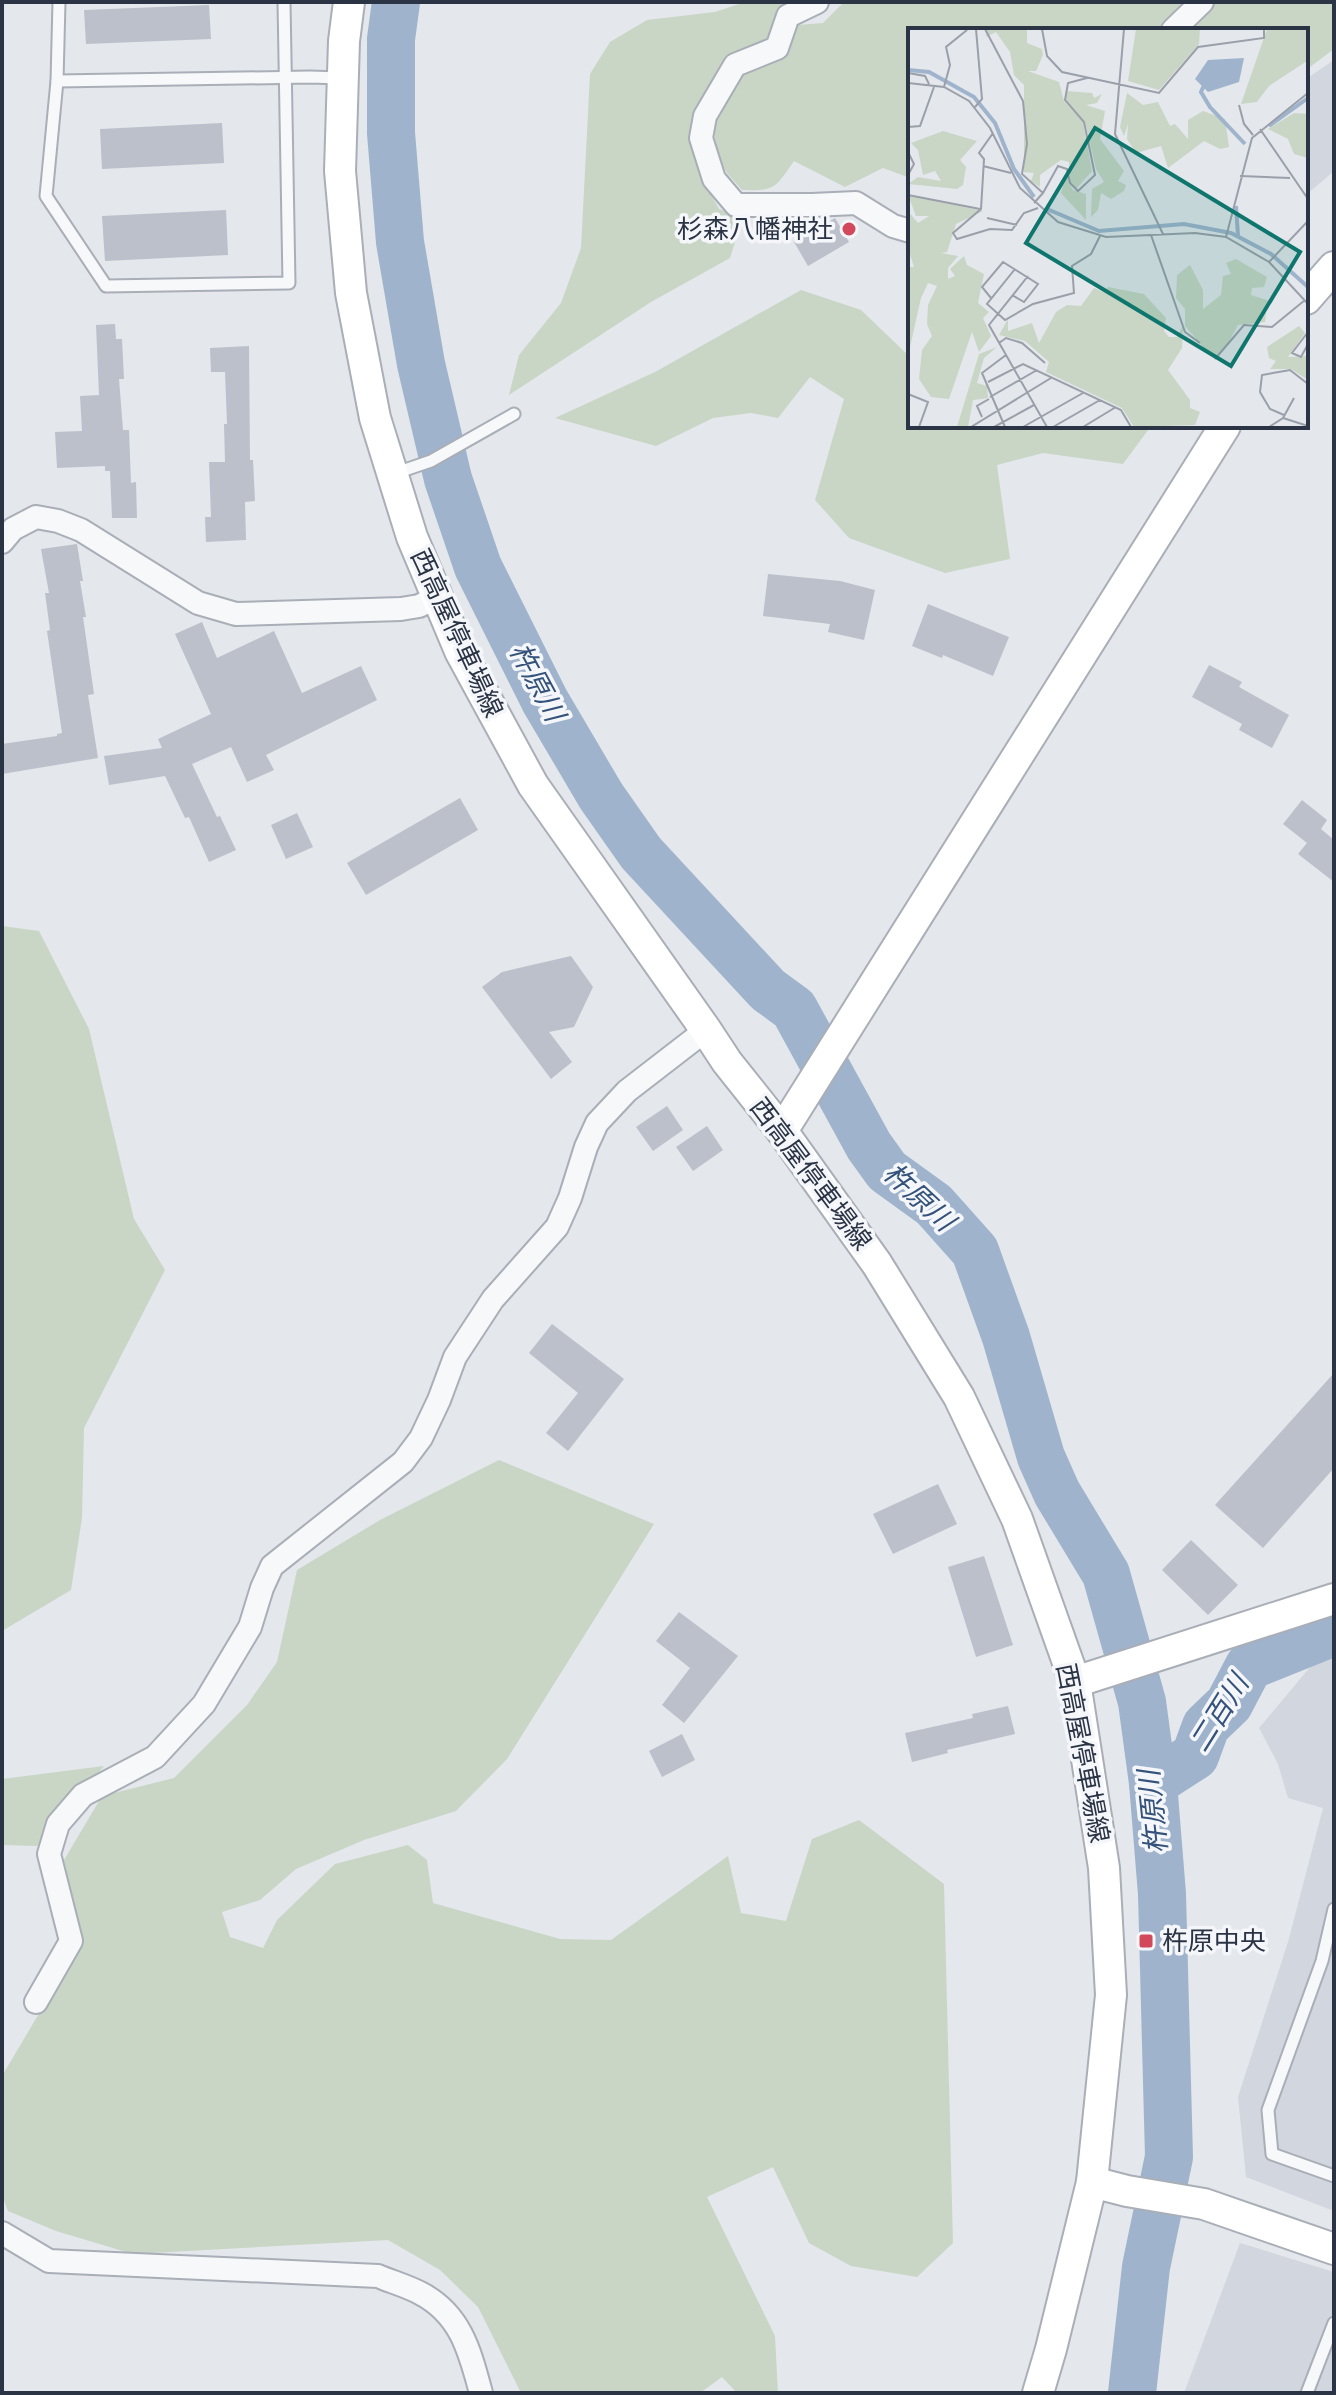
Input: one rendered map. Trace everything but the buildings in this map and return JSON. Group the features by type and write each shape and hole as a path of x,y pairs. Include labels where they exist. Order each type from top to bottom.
{"main road":[{"name":"西高屋停車場線","path":"349,2 344,41 340,171 351,293 375,418 412,537 460,651 533,785 727,1062 782,1131 877,1264 959,1397 1017,1519 1075,1682 1104,1868 1111,1995 1092,2182 1038,2393"},
{"path":"1308,297 1334,267"},
{"path":"782,1131 1224,428"},
{"path":"1075,1682 1334,1599"},
{"path":"1092,2182 1204,2204 1334,2249"}],"street":[{"path":"817,2 788,16 777,48 735,65 705,116 701,138 714,179 736,205 856,203 893,226 908,230"},
{"path":"1175,28 1202,2"},
{"path":"2,542 13,529 36,517 58,521 81,530 198,603 236,614 401,609 419,606 437,597"},
{"path":"36,2002 71,1941 49,1854 58,1824 83,1795 155,1757 204,1704 250,1627 272,1566 403,1462 421,1438 455,1357 485,1311 557,1227 597,1123 627,1091 706,1030"},
{"path":"2,2233 49,2261 378,2276 421,2293 448,2314 468,2344 481,2393"}],"lane":[{"path":"59,2 57,81 46,196 106,286 289,283 284,2"},
{"path":"57,81 343,78"},
{"path":"393,474 431,461 514,414"},
{"path":"1334,1909 1322,1961 1268,2110 1272,2154 1334,2176"},
{"path":"1307,2393 1334,2323"}],"shaded area":[{"path":"1334,60 1334,171 1308,193 1308,78"},
{"path":"1334,1651 1334,2211 1246,2177 1238,2097 1288,1942 1323,1808 1288,1798 1278,1764 1259,1728 1316,1660"},
{"path":"1240,2243 1334,2272 1334,2393 1184,2393"}],"green space":[{"path":"745,2 785,2 773,42 701,109 705,184 719,209 743,217 730,258 651,302 509,395 519,355 561,303 581,248 590,74 610,42 647,20 715,12"},
{"path":"844,2 1188,2 1160,28 908,28 908,177 883,168 845,187 794,161 774,186 762,190 742,190 714,151 716,109 740,69 784,49 797,25 823,23"},
{"path":"1210,2 1334,2 1334,49 1308,68 1308,28 1183,28"},
{"path":"801,290 861,310 908,355 908,428 1150,428 1123,464 1043,453 997,465 1010,559 945,573 849,538 815,500 844,399 810,377 778,418 751,413 713,418 656,446 555,418 655,372"},
{"path":"2,926 39,931 89,1029 134,1219 165,1270 84,1428 82,1518 71,1590 2,1631"},
{"path":"499,1460 654,1524 507,1759 456,1811 364,1840 296,1869 260,1900 222,1912 230,1937 263,1948 277,1920 335,1864 408,1845 427,1860 433,1903 560,1939 611,1940 728,1856 741,1913 786,1921 812,1839 859,1820 944,1884 953,2243 917,2277 851,2266 809,2243 773,2167 707,2197 775,2336 778,2393 737,2393 722,2377 700,2393 521,2393 478,2307 440,2270 388,2240 133,2254 56,2231 8,2211 2,2195 2,2076 79,1946 64,1860 102,1796 174,1778 247,1705 277,1662 297,1570 380,1520"},
{"path":"104,1766 37,1846 2,1845 2,1779"}],"waterway":[{"name":"杵原川","path":"396,2 391,39 391,133 400,242 421,364 448,479 478,567 545,701 601,796 641,853 768,990 794,1009 869,1146 887,1171 934,1205 975,1251 1006,1337 1041,1457 1057,1493 1106,1574 1142,1702 1153,1783 1162,1894 1169,2157 1146,2267 1132,2393"},
{"name":"二百川","path":"1153,1783 1195,1756 1206,1726 1229,1704 1249,1666 1334,1632"}],"place":[{"name":"杉森八幡神社","path":"849,229"},
{"name":"杵原中央","path":"1146,1941"}]}
